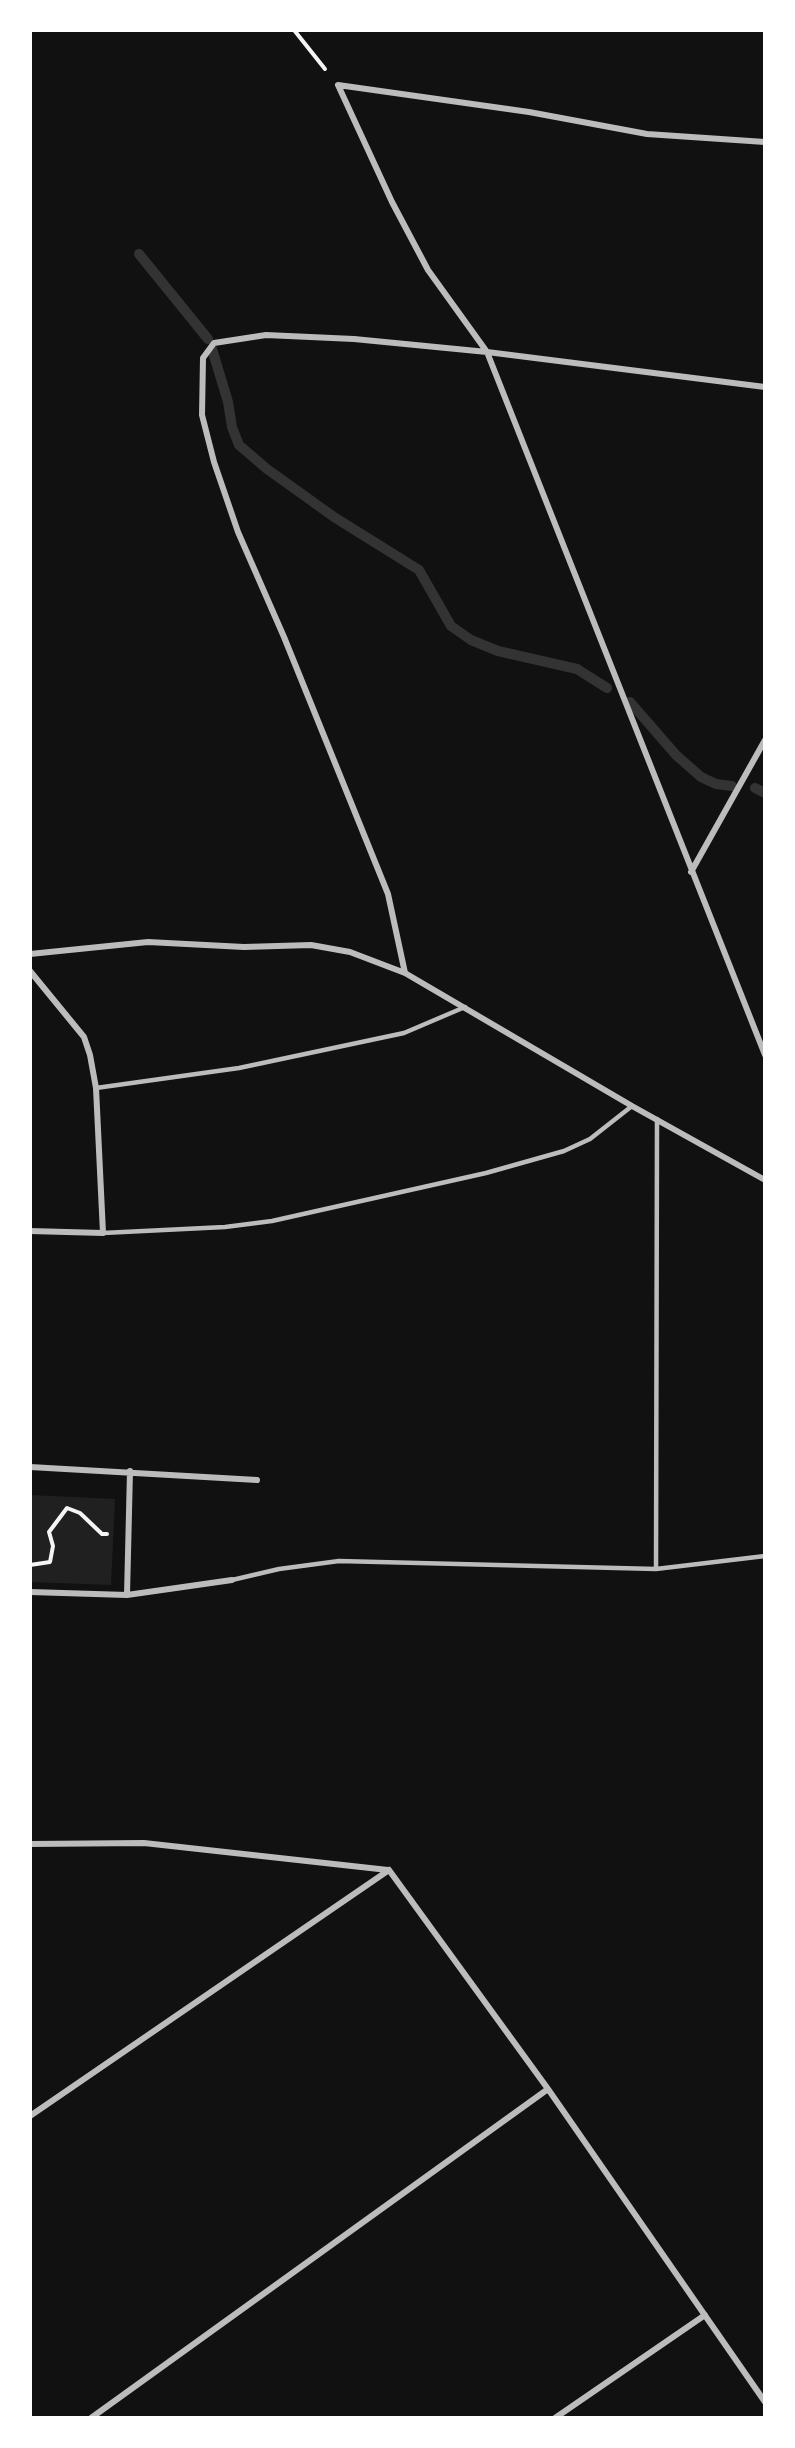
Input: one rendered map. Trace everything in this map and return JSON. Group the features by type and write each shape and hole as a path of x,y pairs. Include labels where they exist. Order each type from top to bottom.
{"street":[{"path":"338,85 529,112 647,134 765,142"},
{"path":"338,85 392,202 428,270 487,352 567,549 691,872 765,1055"},
{"path":"405,973 388,894 284,637 238,532 214,462 202,415 203,358 214,344 266,335 354,339 487,352 765,387"},
{"path":"691,872 765,740"},
{"path":"30,954 148,942 244,946 310,945 350,952 405,973 632,1106 765,1180"},
{"path":"30,971 84,1037 90,1055 96,1088 103,1233 30,1231"},
{"path":"30,1467 257,1480"},
{"path":"127,1595 130,1471"},
{"path":"30,1592 127,1595 232,1580"},
{"path":"30,1844 144,1843 388,1870 548,2090 765,2402"},
{"path":"30,2116 388,1870"},
{"path":"91,2418 548,2090"},
{"path":"555,2418 705,2315"}],"lane":[{"path":"96,1088 239,1068 404,1033 465,1007"},
{"path":"103,1233 225,1227 272,1221 486,1173 573,1147 590,1139 632,1106"},
{"path":"656,1569 659,1318 657,1119"},
{"path":"232,1580 279,1569 339,1561 656,1569 765,1556"}],"path":[{"path":"294,30 338,85"},
{"path":"30,1565 50,1562 53,1546 49,1532 67,1508 80,1513 102,1534 129,1536"}],"shaded area":[{"path":"30,1495 115,1499 111,1585 30,1582"}],"waterway":[{"path":"139,254 208,339"},
{"path":"212,349 228,402 232,427 239,445 267,469 334,517 419,570 451,626 471,640 498,651 577,669 607,688"},
{"path":"630,702 676,755 701,777 716,784 732,786"},
{"path":"755,788 765,793"}]}
